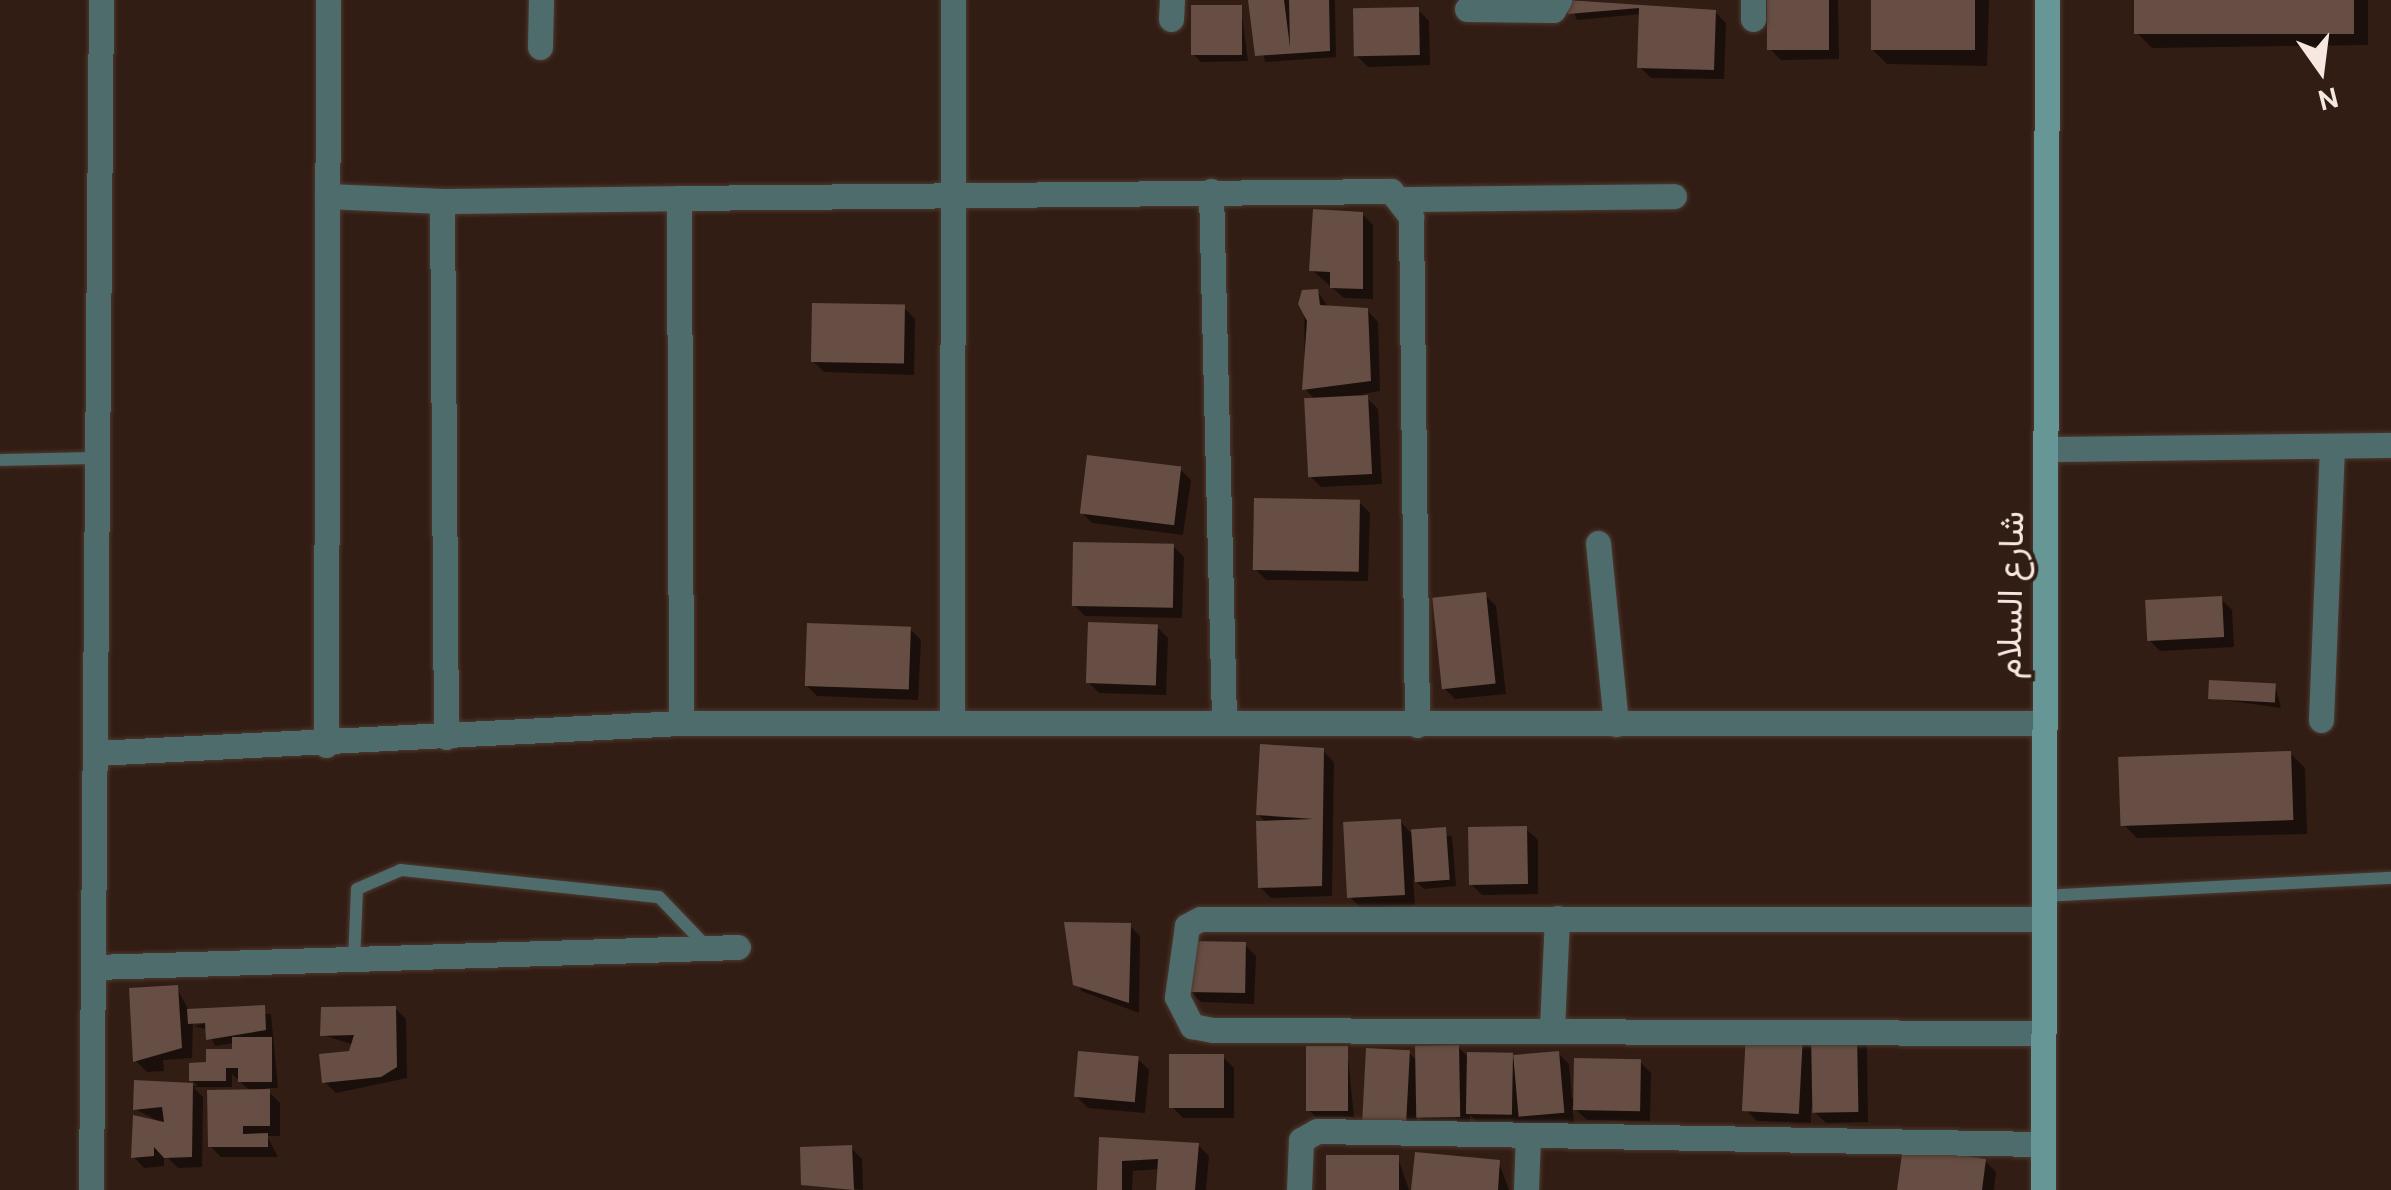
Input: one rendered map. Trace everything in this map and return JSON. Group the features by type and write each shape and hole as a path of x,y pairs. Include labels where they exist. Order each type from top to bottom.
{"main road":[{"name":"شارع السلام","path":"2043,1190 2047,0"}],"street":[{"path":"92,1190 100,0"},
{"path":"326,745 328,0"},
{"path":"540,48 541,0"},
{"path":"952,720 953,0"},
{"path":"1467,9 1553,10 1559,0"},
{"path":"1211,191 1224,722"},
{"path":"327,196 442,201 953,192 1391,191 1402,199 1411,217 1417,724"},
{"path":"1402,199 1674,196"},
{"path":"679,198 682,722"},
{"path":"442,201 446,737"},
{"path":"2046,449 2391,445"},
{"path":"2321,720 2332,446"},
{"path":"1598,543 1616,724"},
{"path":"96,753 326,745 682,722 2043,723"},
{"path":"2043,908 1556,918 1200,919 1187,926 1178,997 1192,1026 1213,1030 1552,1028 2043,1033"},
{"path":"1552,1028 1556,918"},
{"path":"94,967 738,947"},
{"path":"1299,1190 1301,1140 1316,1132 2043,1144"},
{"path":"1526,1190 1528,1135"}],"lane":[{"path":"0,460 98,458"},
{"path":"354,961 357,889 401,870 659,897 708,948"},
{"path":"2043,908 2391,878"}],"building":[{"path":"1248,0 1284,0 1290,47 1289,0 1329,0 1330,51 1255,56"},
{"path":"1567,0 1716,10 1714,70 1637,68 1639,8 1568,14"},
{"path":"1767,0 1829,0 1829,50 1767,50"},
{"path":"1871,0 1975,0 1975,50 1871,50"},
{"path":"2134,0 2354,0 2354,34 2134,34"},
{"path":"1191,5 1242,5 1242,55 1191,55"},
{"path":"1419,7 1420,55 1354,56 1353,8"},
{"path":"1313,209 1363,212 1363,289 1330,288 1330,272 1309,271"},
{"path":"1318,289 1320,305 1368,308 1371,381 1302,390 1307,321 1298,304 1302,290"},
{"path":"812,303 905,305 904,364 811,362"},
{"path":"1368,395 1372,474 1308,477 1304,398"},
{"path":"1087,455 1181,467 1174,525 1080,514"},
{"path":"1254,498 1360,500 1359,572 1253,570"},
{"path":"1073,542 1174,544 1173,608 1072,606"},
{"path":"1486,592 1496,683 1442,689 1432,598"},
{"path":"2222,596 2224,637 2147,641 2145,600"},
{"path":"1088,622 1158,624 1156,685 1086,683"},
{"path":"807,623 911,627 909,690 805,686"},
{"path":"2209,680 2276,684 2275,702 2208,699"},
{"path":"1260,744 1324,748 1322,886 1258,888 1256,821 1314,819 1256,815"},
{"path":"2291,751 2293,820 2121,826 2118,757"},
{"path":"1401,819 1405,895 1347,898 1343,822"},
{"path":"1527,826 1528,884 1469,885 1468,827"},
{"path":"1446,827 1450,880 1415,882 1411,829"},
{"path":"1064,922 1131,923 1129,1003 1073,985"},
{"path":"1189,941 1246,942 1245,993 1188,992"},
{"path":"178,985 182,1048 133,1062 129,988"},
{"path":"265,1005 266,1030 206,1040 205,1023 188,1024 187,1009"},
{"path":"396,1006 397,1067 381,1077 322,1083 319,1054 349,1051 354,1035 320,1036 321,1007"},
{"path":"1857,1032 1858,1112 1812,1113 1811,1033"},
{"path":"1746,1033 1803,1036 1799,1114 1742,1111"},
{"path":"232,1037 272,1037 272,1082 238,1082 238,1068 226,1068 226,1081 189,1081 189,1063 206,1062 206,1049 232,1049"},
{"path":"1459,1045 1460,1117 1416,1118 1415,1046"},
{"path":"1306,1046 1348,1046 1348,1111 1306,1111"},
{"path":"1366,1048 1410,1050 1406,1124 1362,1122"},
{"path":"1078,1051 1139,1056 1135,1102 1074,1097"},
{"path":"1559,1051 1564,1113 1519,1117 1513,1055"},
{"path":"1467,1052 1513,1053 1512,1115 1466,1114"},
{"path":"1169,1054 1224,1054 1224,1108 1169,1108"},
{"path":"1574,1058 1641,1059 1640,1111 1573,1110"},
{"path":"134,1080 193,1083 192,1157 164,1158 154,1147 154,1156 131,1158 133,1115 164,1122 162,1107 133,1110"},
{"path":"270,1089 270,1126 243,1126 243,1134 268,1133 268,1147 208,1147 207,1090"},
{"path":"1099,1137 1199,1143 1195,1190 1156,1190 1158,1159 1122,1161 1122,1190 1097,1190"},
{"path":"852,1145 854,1190 801,1185 800,1147"},
{"path":"1903,1147 1986,1159 1982,1190 1897,1190"},
{"path":"1415,1152 1500,1160 1498,1190 1411,1190"},
{"path":"1326,1155 1399,1155 1399,1190 1326,1190"}]}
